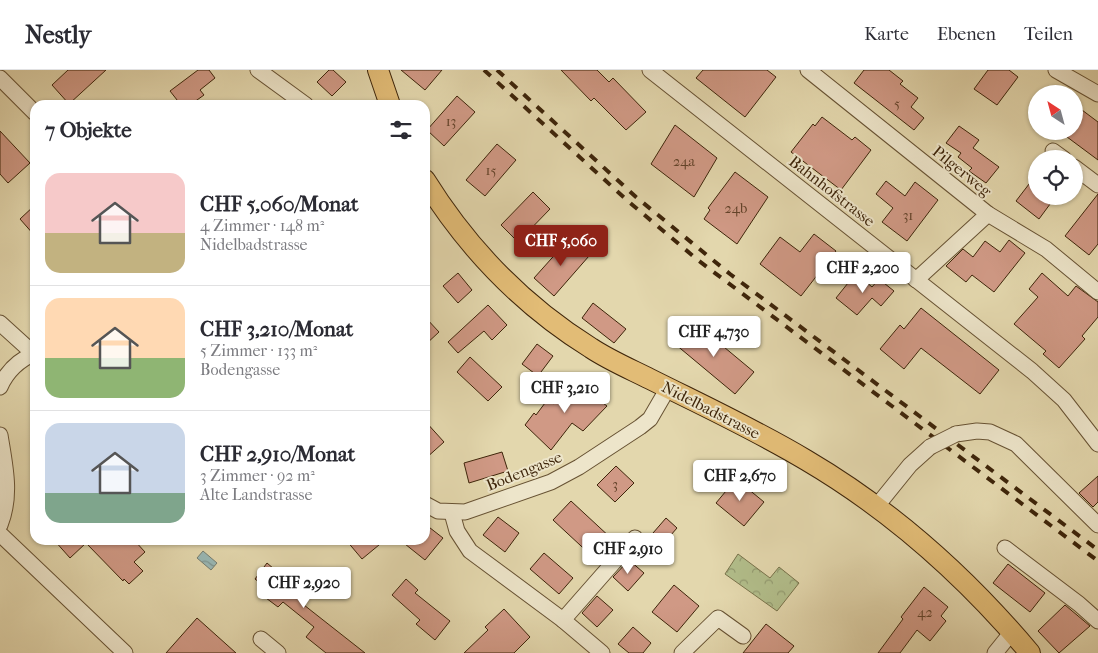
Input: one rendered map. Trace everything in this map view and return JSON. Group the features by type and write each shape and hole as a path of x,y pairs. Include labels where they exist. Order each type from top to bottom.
{"main road":[{"path":"378,70 388,100"},
{"name":"Nidelbadstrasse","path":"430,188 461,234 493,270 523,298 591,348 805,459 876,506 968,585 1030,653"}],"street":[{"path":"258,70 299,100"},
{"name":"Bahnhofstrasse","path":"650,70 1032,371 1064,400 1098,444"},
{"name":"Pilgerweg","path":"808,70 988,214 1046,249 1098,292"},
{"path":"1056,70 1098,94"},
{"path":"0,78 30,108"},
{"path":"1083,174 1098,186"},
{"path":"916,280 988,214"},
{"path":"0,323 30,349"},
{"path":"0,387 10,371 20,361 30,355"},
{"name":"Bodengasse","path":"452,513 465,512 551,482 579,467 640,427 650,418 668,388"},
{"path":"876,506 904,471 930,447 956,434 977,431 990,432 1016,444 1098,525"},
{"path":"0,435 8,484 4,514 0,525"},
{"path":"430,507 438,511 452,513 457,531 470,551 563,620 602,653"},
{"path":"0,534 125,653"},
{"path":"563,620 635,538"},
{"path":"1004,548 1080,604 1098,621"},
{"path":"682,653 718,618 743,636"},
{"path":"995,653 1012,632"},
{"path":"261,638 278,653"}],"green space":[{"path":"738,554 770,578 779,567 799,583 777,611 725,574"}],"water":[{"path":"203,551 217,563 211,570 197,558"}],"building":[{"path":"68,70 106,70 73,100 65,100 52,85"},
{"path":"198,70 209,70 215,78 200,90 204,95 197,100 177,100 170,91"},
{"path":"329,70 333,70 346,82 332,96 317,82"},
{"path":"401,70 442,70 425,90"},
{"path":"561,70 597,70 609,82 613,78 646,112 626,130 594,98 591,101"},
{"path":"703,70 767,70 776,77 745,117 696,78"},
{"path":"864,70 889,70 903,81 900,84 918,98 911,107 924,118 914,130 854,83"},
{"path":"988,70 1009,70 1018,77 997,105 974,89"},
{"path":"457,96 475,112 444,146 430,133 430,127"},
{"path":"1083,111 1098,122 1098,160 1071,140 1083,140"},
{"path":"822,117 852,140 855,137 871,150 841,190 791,152 813,124 815,126"},
{"path":"675,125 717,158 694,197 651,164"},
{"path":"959,126 979,140 973,148 999,167 986,183 969,171 972,168 958,157 961,153 946,143"},
{"path":"0,131 30,163 8,183 0,174"},
{"path":"497,144 516,160 485,196 466,180"},
{"path":"735,172 768,197 737,244 704,219 710,210 708,208"},
{"path":"886,181 905,196 915,182 938,200 907,241 882,222 893,208 876,194"},
{"path":"1028,185 1028,205 1049,205 1039,219 1016,201"},
{"path":"533,192 550,209 518,242 501,225"},
{"path":"1098,194 1098,244 1089,255 1065,236"},
{"path":"30,210 30,230 20,219"},
{"path":"814,234 836,251 801,296 760,264 780,237 800,252"},
{"path":"569,239 589,256 554,296 534,278"},
{"path":"1009,240 1025,253 994,292 972,275 966,282 946,266 963,249 973,257 985,241 1000,252"},
{"path":"458,273 472,290 458,303 443,286"},
{"path":"856,273 872,287 879,279 894,291 881,306 872,298 857,315 836,298"},
{"path":"1042,273 1068,296 1076,286 1098,302 1098,317 1082,336 1085,339 1059,368 1043,354 1046,351 1014,324 1038,297 1029,289"},
{"path":"593,303 626,329 614,343 582,318"},
{"path":"488,305 507,325 492,340 484,331 458,353 448,342"},
{"path":"921,308 999,370 980,394 921,348 904,369 880,349 900,325 904,329"},
{"path":"430,322 439,332 430,340"},
{"path":"694,322 754,372 735,394 675,344"},
{"path":"537,344 553,356 538,376 522,364"},
{"path":"470,357 502,387 488,401 457,372"},
{"path":"572,380 607,406 583,431 572,423 551,450 525,425 534,413 536,415 548,399 554,404"},
{"path":"430,427 444,442 430,455"},
{"path":"502,452 508,471 469,483 464,463"},
{"path":"616,466 634,483 615,502 597,485"},
{"path":"1098,476 1098,502 1093,507 1079,493"},
{"path":"736,479 764,502 744,526 716,503"},
{"path":"571,501 612,539 594,558 553,520"},
{"path":"498,517 519,533 505,552 483,535"},
{"path":"666,518 677,528 664,543 653,533"},
{"path":"430,528 443,538 425,560 406,545 430,545"},
{"path":"58,545 84,545 70,558"},
{"path":"88,545 139,545 145,552 134,562 143,571 129,584 124,579 123,581"},
{"path":"350,545 379,545 362,559"},
{"path":"544,553 573,578 559,594 530,569"},
{"path":"629,560 644,573 628,591 613,577"},
{"path":"267,563 281,575 285,570 296,579 299,577 315,590 304,605 365,653 326,653 306,637 314,627 283,602 278,607 266,598 271,592 255,579"},
{"path":"1008,564 1045,593 1030,612 993,583"},
{"path":"406,579 418,590 415,593 450,621 435,640 416,624 420,620 392,595"},
{"path":"674,585 699,606 677,632 652,612"},
{"path":"924,587 948,607 941,616 946,621 930,641 917,630 900,653 878,653 903,619 901,617"},
{"path":"597,596 613,610 597,627 582,613"},
{"path":"1065,605 1090,626 1059,653 1038,631"},
{"path":"504,609 530,637 514,653 464,653 488,630 485,627"},
{"path":"197,618 236,653 166,653"},
{"path":"766,624 794,646 788,653 743,653"},
{"path":"633,627 651,643 643,653 629,653 618,644"}],"railway":[{"path":"484,70 629,202 699,261 1098,561"},
{"path":"497,70 636,197 730,274 1098,550"}]}
